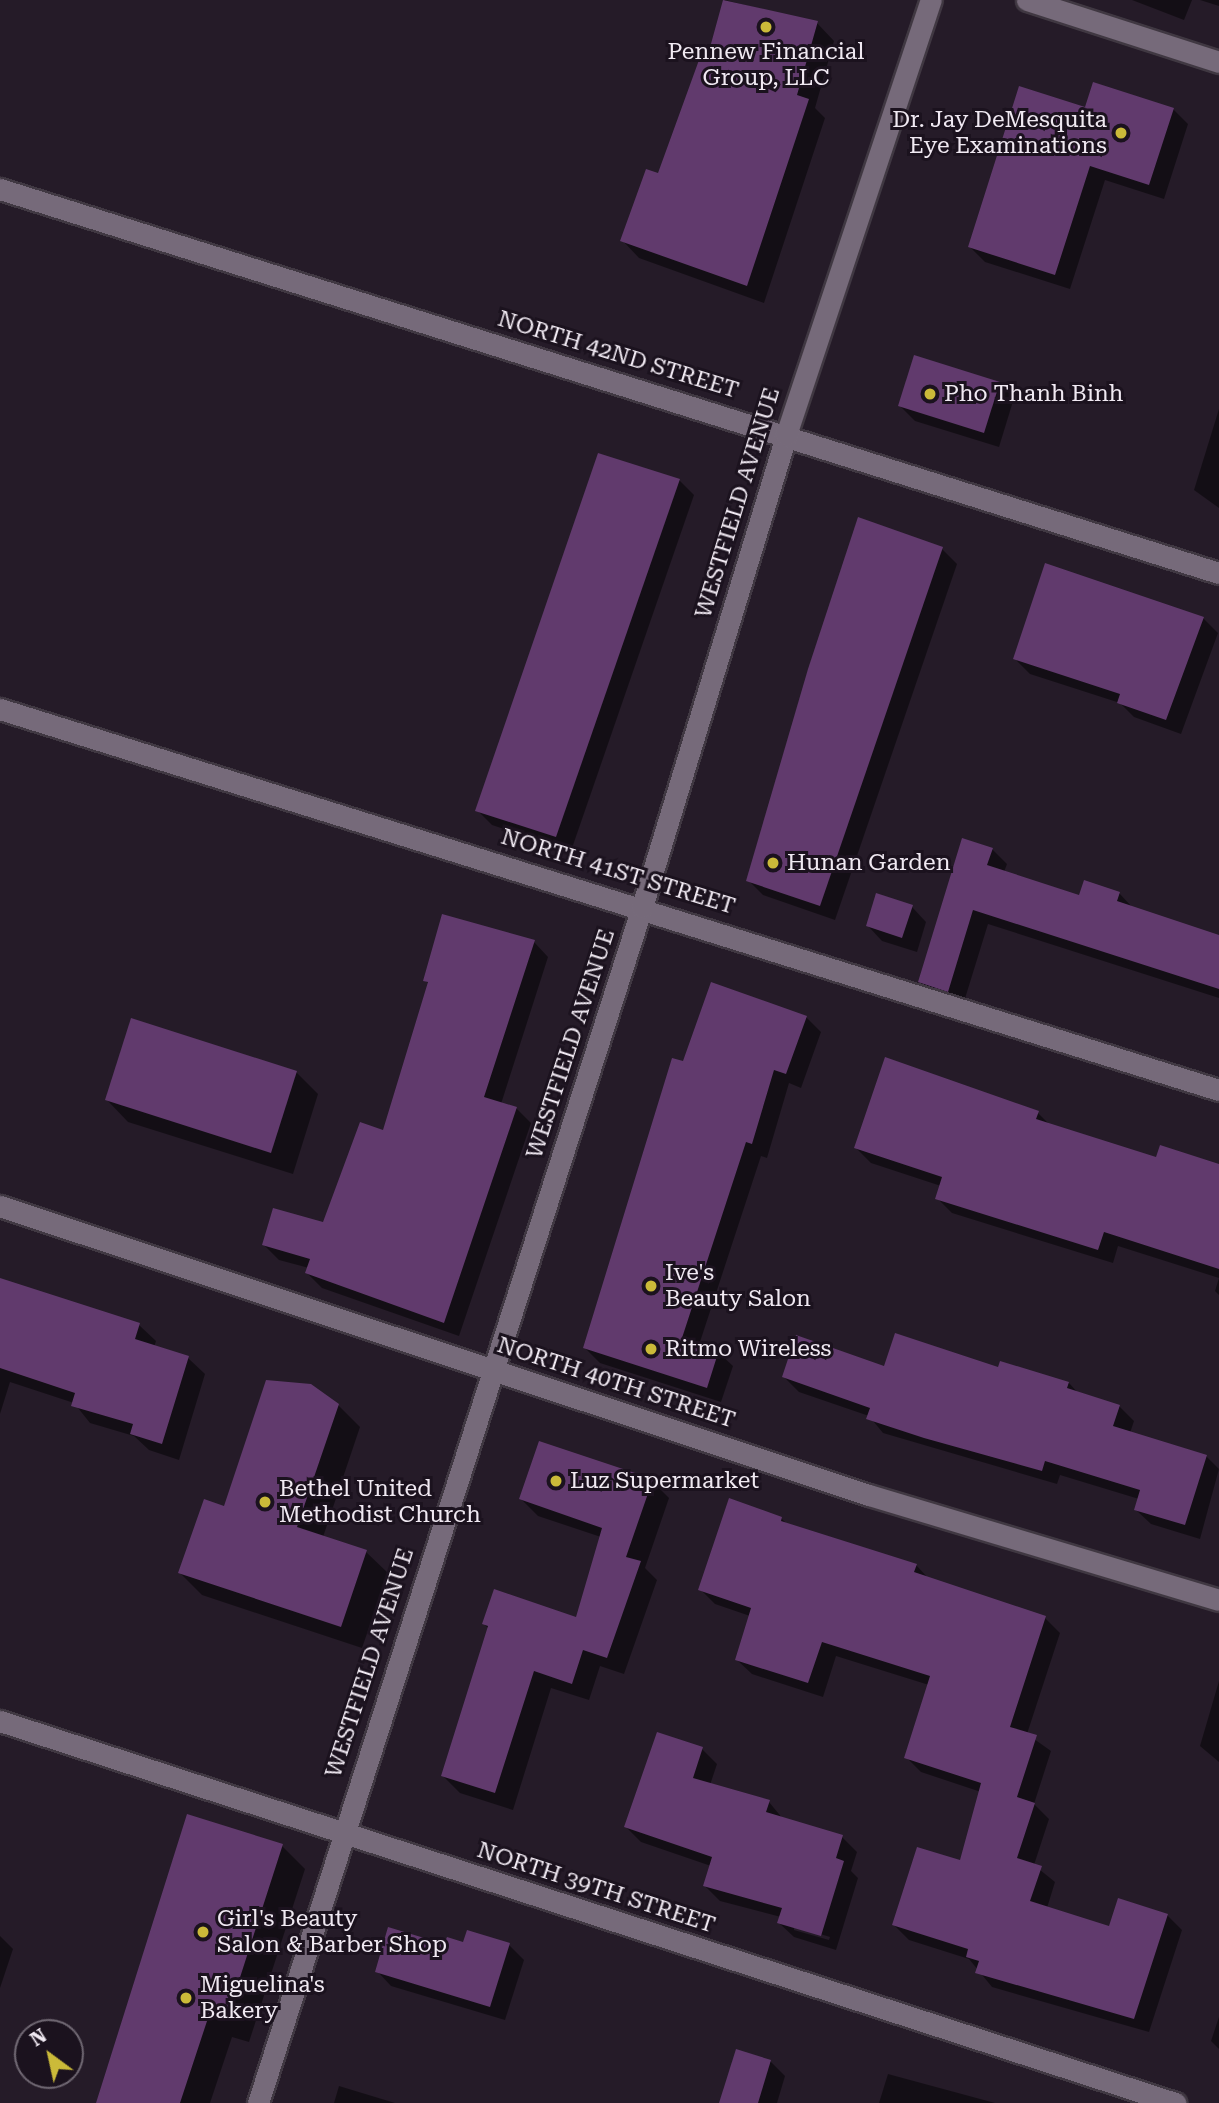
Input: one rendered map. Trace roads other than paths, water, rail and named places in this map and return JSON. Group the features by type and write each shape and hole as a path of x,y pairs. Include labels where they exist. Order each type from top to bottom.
{"street":[{"name":"WESTFIELD AVENUE","path":"258,2103 342,1833 495,1371 642,907 786,435 930,0"},
{"path":"1027,0 1219,62"},
{"name":"NORTH 42ND STREET","path":"0,189 1219,573"},
{"name":"NORTH 41ST STREET","path":"0,709 642,907 1219,1090"},
{"name":"NORTH 40TH STREET","path":"0,1206 869,1495 1219,1600"},
{"name":"NORTH 39TH STREET","path":"0,1721 1175,2103"}],"place":[{"name":"Pennew Financial Group, LLC","path":"766,27"},
{"name":"Dr. Jay DeMesquita Eye Examinations","path":"1121,133"},
{"name":"Pho Thanh Binh","path":"930,394"},
{"name":"Hunan Garden","path":"773,863"},
{"name":"Ive's Beauty Salon","path":"651,1286"},
{"name":"Ritmo Wireless","path":"651,1349"},
{"name":"Luz Supermarket","path":"556,1481"},
{"name":"Bethel United Methodist Church","path":"265,1502"},
{"name":"Girl's Beauty Salon & Barber Shop","path":"203,1932"},
{"name":"Miguelina's Bakery","path":"186,1998"}]}
